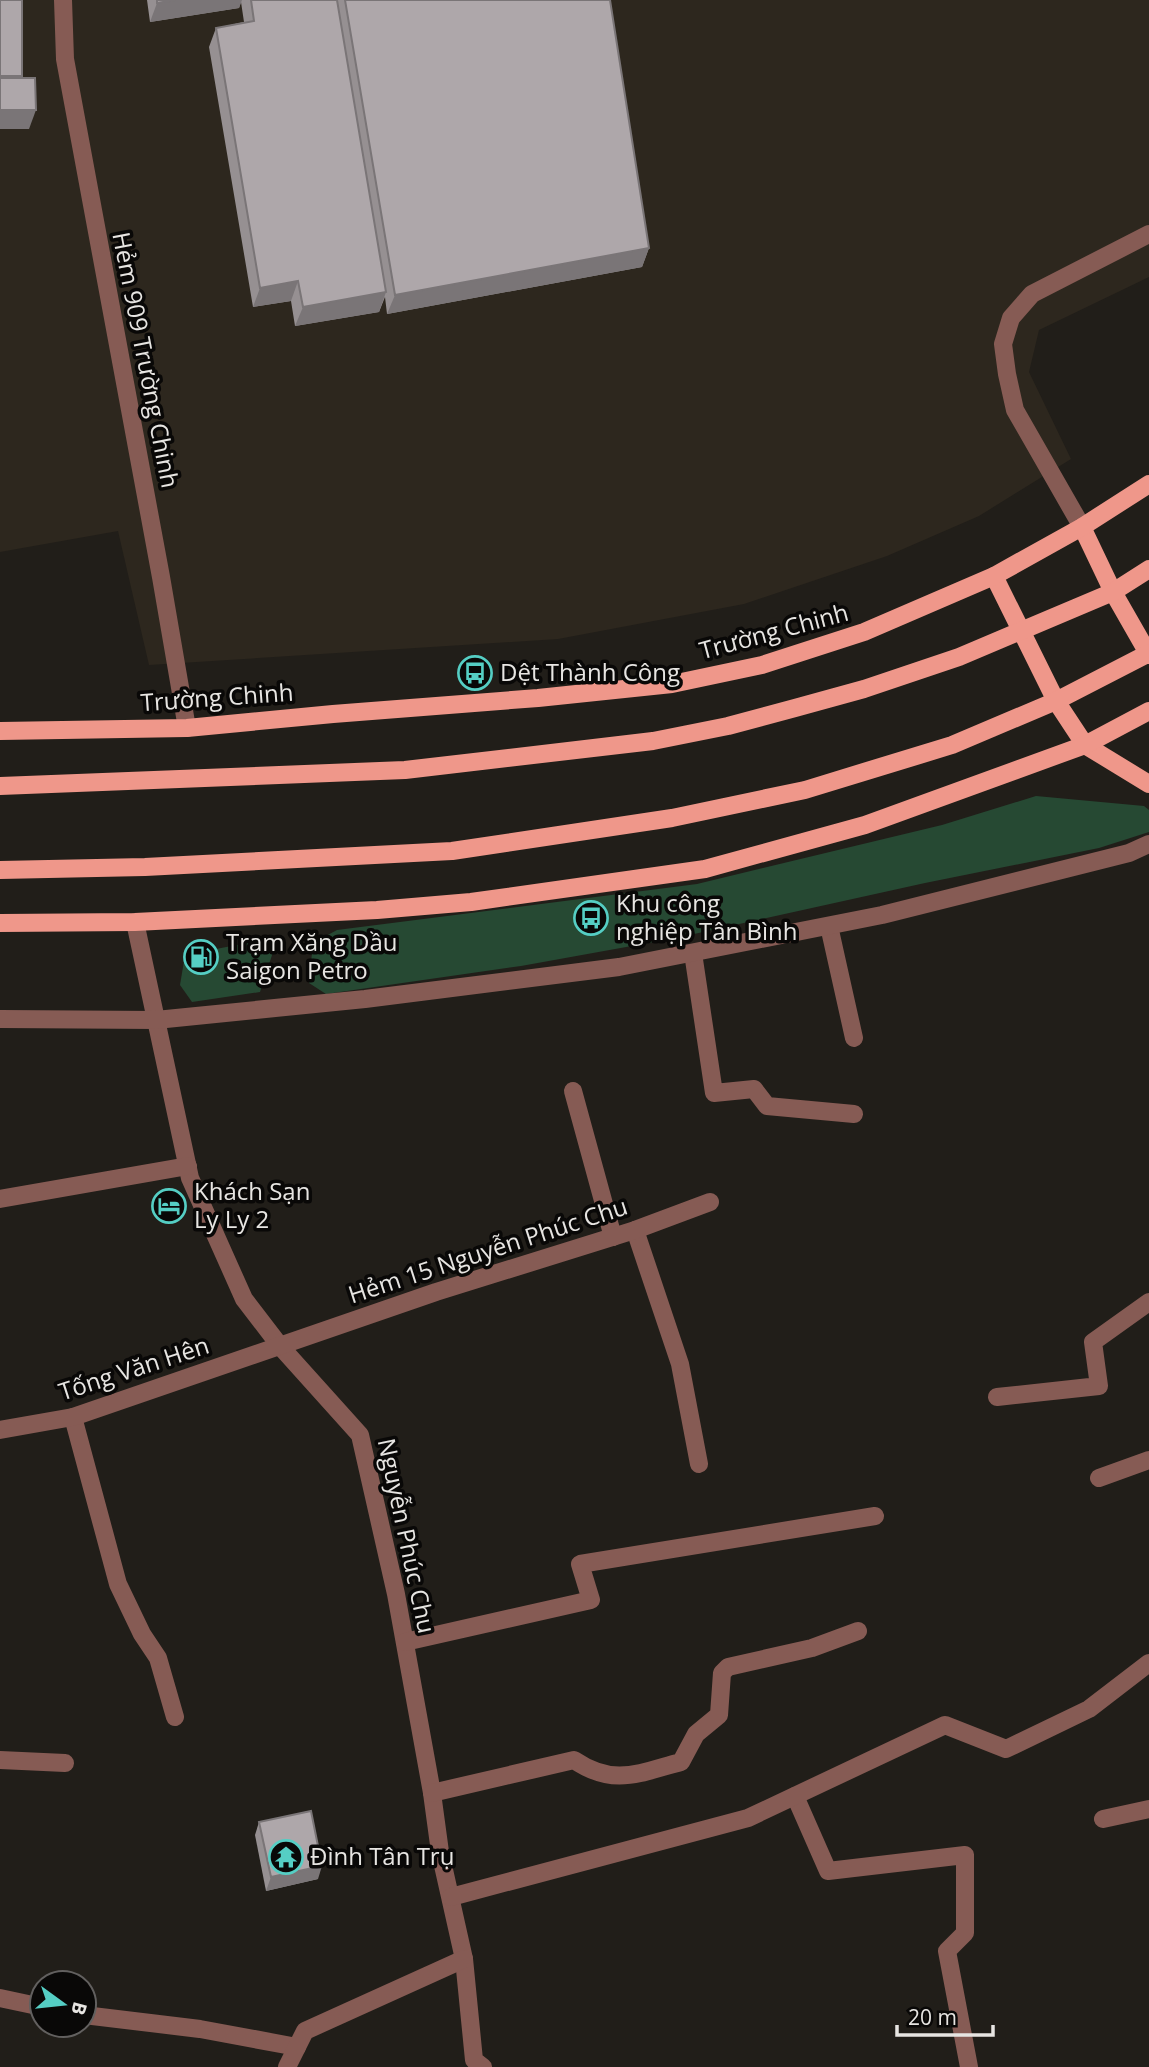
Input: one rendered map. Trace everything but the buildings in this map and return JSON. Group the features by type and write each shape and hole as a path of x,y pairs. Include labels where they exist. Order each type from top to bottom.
{"main road":[{"name":"Trường Chinh","path":"0,730 187,728 672,684 762,664 864,632 994,576 1082,527 1149,484"},
{"path":"0,870 145,867 452,851 673,818 805,790 952,745 1056,701 1149,654 1113,592 1082,527"},
{"path":"0,786 405,770 653,741 727,726 864,689 959,657 1113,592 1149,569"},
{"path":"994,576 1056,701 1085,745 1149,784"},
{"path":"0,923 135,922 377,910 471,902 705,869 865,825 1085,745 1149,711"}],"street":[{"name":"Hẻm 909 Trường Chinh","path":"63,0 65,59 187,728"},
{"path":"1082,527 1015,410 1003,344 1011,318 1032,295 1149,234"},
{"path":"0,1019 156,1020 392,996 619,967 881,915 1129,853 1149,844"},
{"name":"Nguyễn Phúc Chu","path":"135,922 190,1178 244,1298 280,1346 360,1435 396,1594 440,1852 464,1959 474,2060 483,2067"},
{"path":"830,926 854,1038"},
{"path":"693,953 713,1093 754,1089 767,1106 854,1114"},
{"path":"573,1091 613,1237"},
{"path":"0,1199 188,1166"},
{"name":"Hẻm 15 Nguyễn Phúc Chu","path":"280,1346 436,1292 635,1230 710,1202"},
{"path":"635,1230 680,1364 699,1464"},
{"path":"997,1396 1099,1386 1093,1342 1149,1302"},
{"name":"Tống Văn Hên","path":"0,1430 72,1417 280,1346"},
{"path":"72,1417 118,1584 142,1634 158,1658 175,1717"},
{"path":"1099,1478 1149,1461"},
{"path":"405,1642 590,1600 580,1564 875,1517"},
{"path":"432,1793 574,1760 591,1772 622,1778 681,1762 696,1734 719,1715 722,1673 729,1667 812,1648 858,1631"},
{"path":"451,1898 748,1818 945,1725 1006,1749 1089,1709 1149,1663"},
{"path":"0,1760 65,1763"},
{"path":"795,1796 828,1871 965,1855 965,1933 947,1951 969,2067"},
{"path":"1103,1819 1149,1809"},
{"path":"287,2067 305,2031 464,1959"},
{"path":"0,1998 28,2004"},
{"path":"98,2017 200,2029 297,2047"}],"shaded area":[{"path":"0,0 1149,0 1149,277 1039,330 1029,372 1071,459 979,516 887,556 744,604 558,639 149,665 118,531 0,552"}],"green space":[{"path":"1036,796 1144,806 1149,810 1149,832 1099,848 676,938 521,966 326,994 309,983 313,943 337,930 697,884 942,825"},
{"path":"263,940 274,949 260,992 192,1002 180,985 185,955"}],"place":[{"name":"Dệt Thành Công","path":"475,673"},
{"name":"Khu công nghiệp Tân Bình","path":"591,918"},
{"name":"Trạm Xăng Dầu Saigon Petro","path":"201,957"},
{"name":"Khách Sạn Ly Ly 2","path":"169,1206"},
{"name":"Đình Tân Trụ","path":"286,1857"}]}
